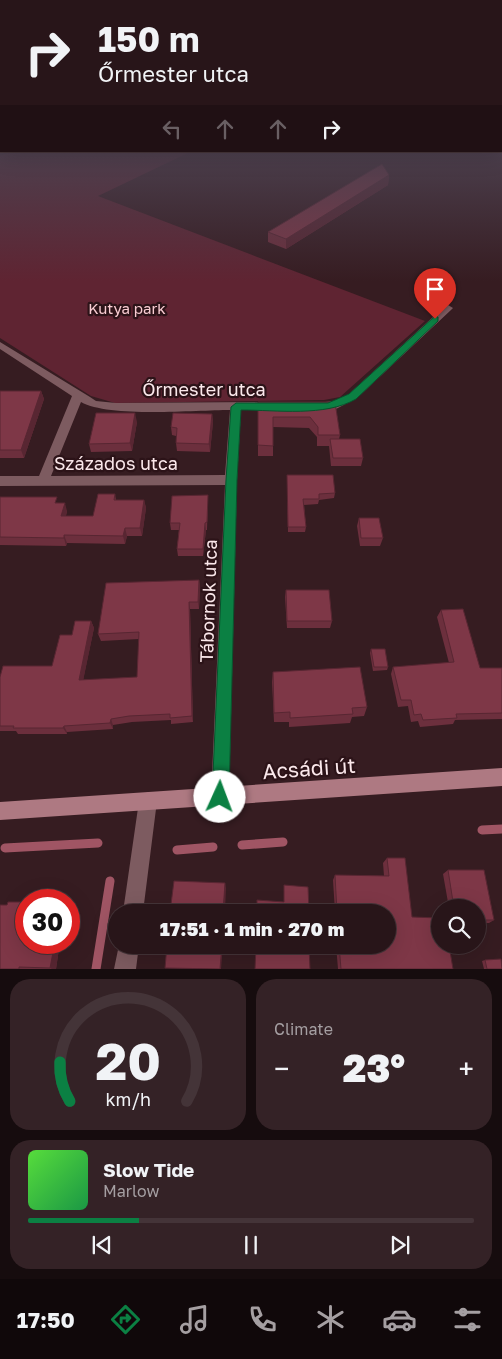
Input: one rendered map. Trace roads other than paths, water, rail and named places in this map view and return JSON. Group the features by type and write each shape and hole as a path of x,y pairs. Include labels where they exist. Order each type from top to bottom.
{"main road":[{"name":"Acsádi út","path":"0,811 502,777"}],"street":[{"path":"306,406 336,405 353,396 448,308"},
{"name":"Őrmester utca","path":"0,345 94,404 105,406 286,406"},
{"path":"43,481 78,395"},
{"name":"Tábornok utca","path":"220,797 231,480 236,407"},
{"name":"Százados utca","path":"0,481 231,480"},
{"path":"134,904 148,801"},
{"path":"125,969 128,954"}],"waterway":[{"path":"482,830 502,829"},
{"path":"242,845 283,842"},
{"path":"5,848 98,843"},
{"path":"177,850 213,847"},
{"path":"96,969 110,881"}],"park label":[{"name":"Kutya park","path":"127,308"}]}
